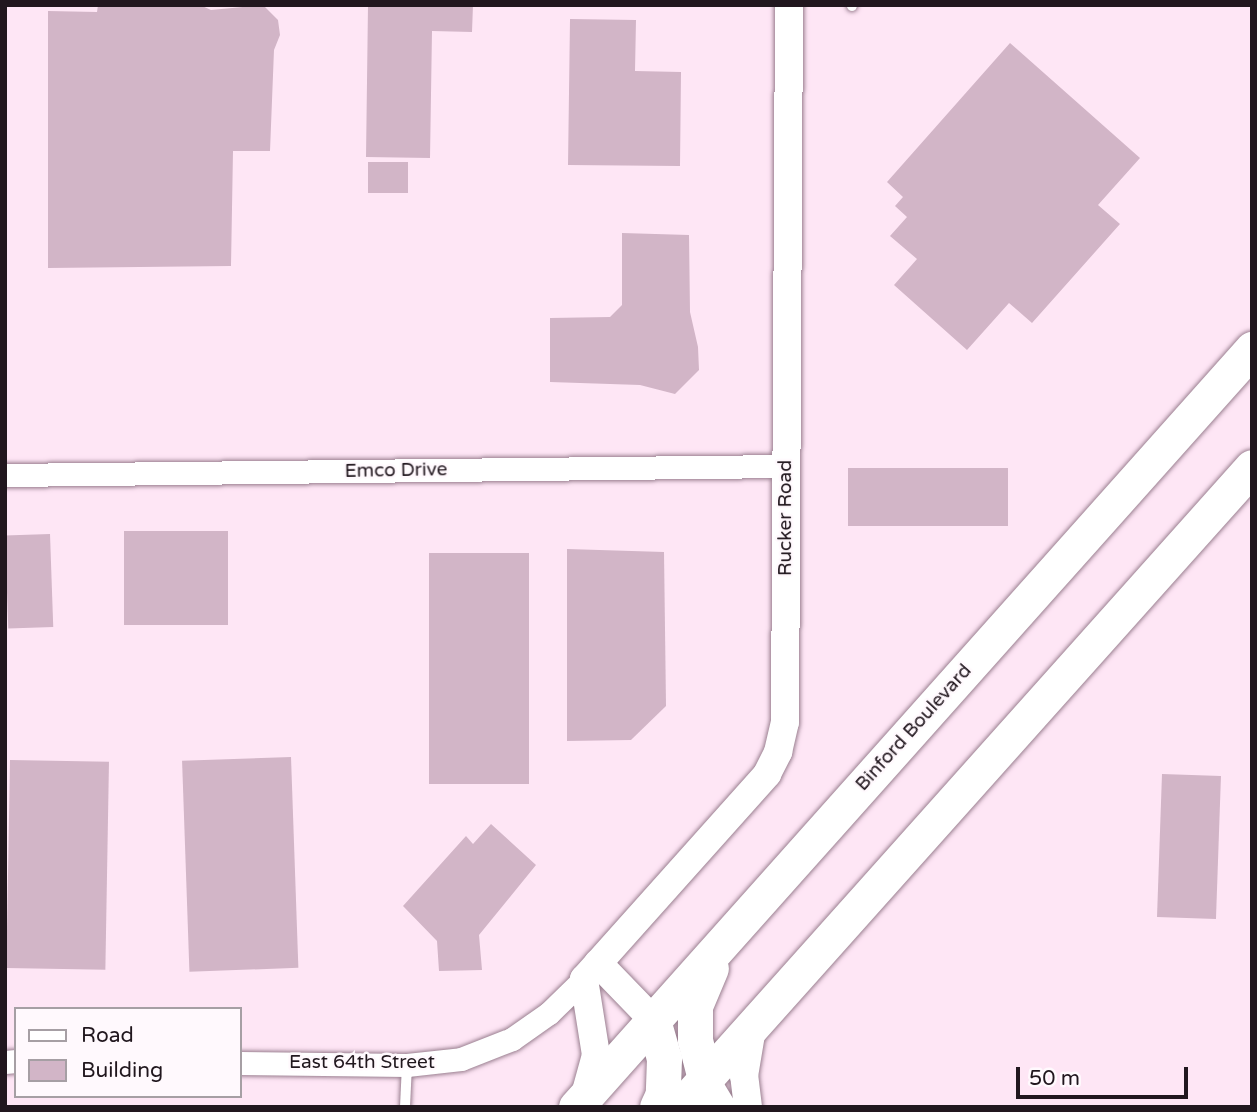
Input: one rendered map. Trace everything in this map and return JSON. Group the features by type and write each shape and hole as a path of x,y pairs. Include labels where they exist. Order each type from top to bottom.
{"main road":[{"name":"Binford Boulevard","path":"580,1102 1252,349"},
{"path":"680,1107 713,1093 752,1028 1252,467"},
{"path":"713,1093 695,1040 695,1006 719,948"},
{"path":"653,1020 664,1058 663,1094 657,1107"}],"street":[{"name":"Rucker Road","path":"591,971 746,801 767,774 778,752 785,722 789,5"},
{"name":"Emco Drive","path":"5,475 787,466"},
{"path":"591,971 653,1020"},
{"path":"580,1102 596,1055 591,971"},
{"name":"East 64th Street","path":"242,1063 407,1065 452,1061 500,1046 549,1013 591,971"},
{"path":"748,1107 744,1076 752,1028"}],"lane":[{"path":"396,1107 404,1102 407,1065"}],"building":[{"path":"98,5 200,5 211,10 263,5 278,20 280,35 274,50 270,151 233,151 231,266 48,268 48,11 97,12"},
{"path":"368,5 473,5 472,32 432,31 430,158 366,157"},
{"path":"570,19 636,20 635,71 681,72 680,166 568,165"},
{"path":"1010,43 1140,158 1098,205 1120,224 1032,323 1009,303 967,350 894,285 917,259 890,236 907,217 895,206 903,197 887,182"},
{"path":"368,162 408,162 408,193 368,193"},
{"path":"622,233 689,235 690,312 698,347 699,370 675,394 640,385 550,382 550,318 610,317 622,305"},
{"path":"848,468 1008,468 1008,526 848,526"},
{"path":"124,531 228,531 228,625 124,625"},
{"path":"50,534 53,627 8,629 5,536"},
{"path":"567,549 664,552 666,706 631,740 567,741"},
{"path":"429,553 529,553 529,784 429,784"},
{"path":"291,757 298,968 189,972 182,761"},
{"path":"10,760 109,762 105,970 6,968"},
{"path":"1162,774 1221,776 1216,919 1157,917"},
{"path":"491,824 536,865 479,935 482,970 439,971 437,941 403,906 466,836 473,844"}]}
